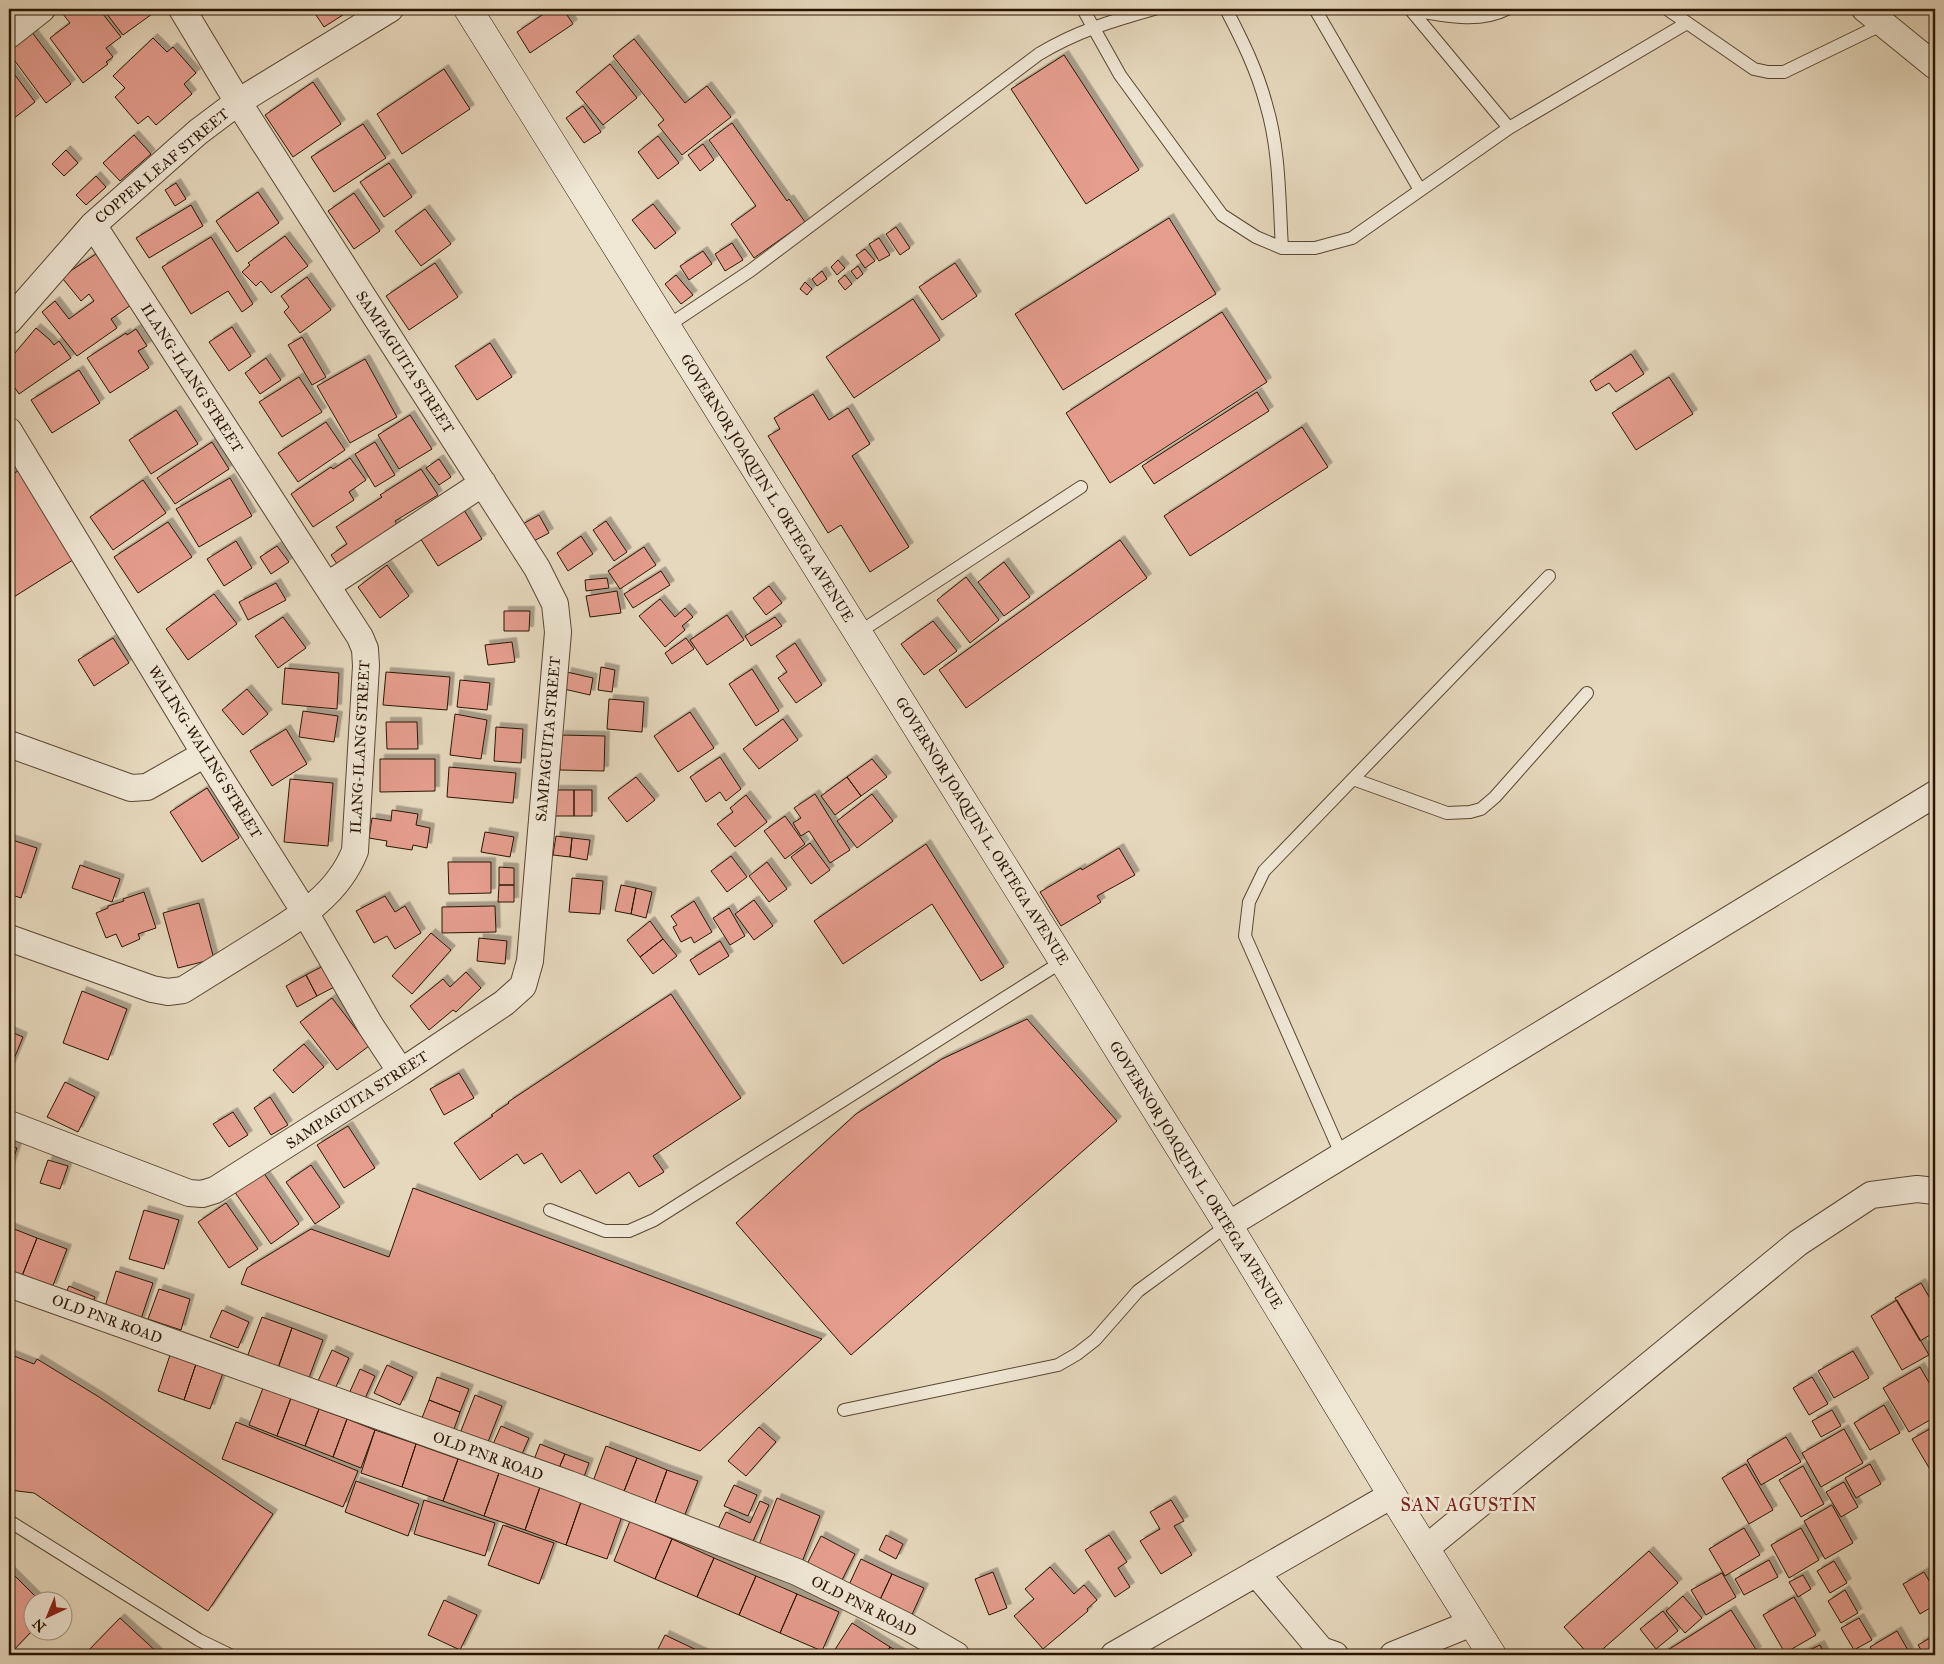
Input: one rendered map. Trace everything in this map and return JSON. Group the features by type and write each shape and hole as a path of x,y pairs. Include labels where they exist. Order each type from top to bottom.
{"street":[{"path":"9,35 42,9"},
{"name":"SAMPAGUITA STREET","path":"9,1124 189,1193 202,1194 215,1190 401,1072 504,1003 523,986 530,961 558,632 555,604 537,568 238,102 182,9"},
{"name":"COPPER LEAF STREET","path":"9,321 92,225 198,132 238,102 390,9"},
{"name":"GOVERNOR JOAQUIN L. ORTEGA AVENUE","path":"468,9 1064,961 1492,1655"},
{"path":"1874,16 1935,66"},
{"name":"ILANG-ILANG STREET","path":"9,938 152,989 168,992 183,990 306,914 339,881 348,868 354,852 366,666 360,637 328,585 92,225"},
{"name":"WALING-WALING STREET","path":"9,431 205,754 306,914 370,1025 401,1072"},
{"path":"328,585 483,483"},
{"path":"9,744 131,788 140,789 205,754"},
{"path":"1228,1225 1935,794"},
{"path":"1425,1549 1798,1243 1871,1195 1917,1189 1935,1190"},
{"name":"OLD PNR ROAD","path":"9,1284 569,1484 797,1572 906,1626 956,1655"},
{"path":"1114,1655 1392,1495"},
{"path":"1256,1573 1321,1650 1334,1655"},
{"path":"1393,1655 1472,1623"}],"lane":[{"path":"1083,9 1120,75 1222,215 1256,237 1282,248 1315,248 1352,238 1509,128 1688,23"},
{"path":"666,327 750,271 1039,54 1064,39 1094,27 1154,9"},
{"path":"1226,9 1250,56 1267,105 1275,146 1282,248"},
{"path":"1315,9 1420,190"},
{"path":"1410,9 1509,128"},
{"path":"1410,9 1460,17 1484,16 1507,9"},
{"path":"1667,9 1754,69 1768,72 1784,72 1874,16"},
{"path":"858,633 1081,487"},
{"path":"1342,1156 1245,936 1249,902 1264,871 1549,576"},
{"path":"1353,779 1447,813 1470,812 1481,809 1495,797 1588,693"},
{"path":"550,1210 605,1231 628,1231 654,1220 1064,961"},
{"path":"844,1410 1058,1365 1077,1354 1095,1340 1138,1291 1228,1225"},
{"path":"9,1521 200,1640 230,1655"}],"building":[{"path":"59,9 77,9 81,14 88,9 99,9 121,37 106,48 113,57 106,62 108,64 83,83 50,38 70,23"},
{"path":"103,9 148,9 152,14 123,35"},
{"path":"312,9 348,9 349,11 324,27"},
{"path":"551,9 563,9 573,24 530,53 517,32"},
{"path":"31,31 71,84 46,103 9,53 9,48"},
{"path":"153,38 167,52 173,47 196,73 184,84 192,94 156,125 148,116 138,124 115,97 125,88 113,76"},
{"path":"634,39 685,103 707,86 731,117 682,155 658,125 664,120 613,56"},
{"path":"1064,55 1139,170 1086,204 1011,89"},
{"path":"610,64 637,98 603,125 576,92"},
{"path":"9,67 35,102 9,122"},
{"path":"444,69 470,109 402,154 377,114"},
{"path":"313,82 341,124 293,157 265,115"},
{"path":"583,106 601,132 584,143 566,118"},
{"path":"732,123 787,201 789,199 805,222 754,258 731,224 756,206 709,140"},
{"path":"363,124 386,158 334,192 311,157"},
{"path":"134,135 151,154 120,181 103,163"},
{"path":"658,136 679,163 658,179 638,152"},
{"path":"703,144 714,160 700,171 688,155"},
{"path":"66,150 78,163 64,176 52,164"},
{"path":"389,163 412,197 384,217 360,182"},
{"path":"96,176 106,187 86,205 76,195"},
{"path":"176,183 186,199 175,206 165,190"},
{"path":"258,192 279,223 237,252 216,221"},
{"path":"354,193 380,231 354,249 328,211"},
{"path":"653,204 676,233 655,249 632,220"},
{"path":"191,205 203,226 149,258 136,238"},
{"path":"425,209 451,244 421,266 395,231"},
{"path":"1169,218 1216,294 1063,390 1015,314"},
{"path":"896,227 910,248 900,255 886,234"},
{"path":"285,236 308,266 271,293 261,281 256,286 242,272 250,265 248,263"},
{"path":"211,237 253,304 242,312 228,291 191,314 162,267"},
{"path":"879,238 890,255 879,261 869,244"},
{"path":"732,243 743,260 725,271 715,254"},
{"path":"865,249 875,261 865,268 856,255"},
{"path":"703,251 712,264 689,280 680,266"},
{"path":"96,254 131,305 111,319 117,328 77,356 42,312 55,301 69,319 94,301 89,294 81,301 63,279 72,270"},
{"path":"838,260 845,268 837,275 831,267"},
{"path":"435,263 458,297 409,330 386,296"},
{"path":"955,263 977,296 942,320 919,287"},
{"path":"858,266 863,274 857,279 851,271"},
{"path":"822,271 827,279 817,286 812,279"},
{"path":"676,275 693,295 681,304 665,284"},
{"path":"845,275 852,284 845,290 838,281"},
{"path":"307,277 331,310 300,333 284,312 289,307 281,296"},
{"path":"805,282 812,289 807,295 800,289"},
{"path":"913,299 940,340 854,398 826,357"},
{"path":"1222,312 1267,382 1110,483 1066,413"},
{"path":"232,327 251,356 229,371 209,342"},
{"path":"36,328 54,345 59,341 71,358 19,394 9,379 9,360"},
{"path":"136,329 147,346 138,351 149,368 110,393 87,358 126,333 127,335"},
{"path":"302,337 326,377 312,385 288,345"},
{"path":"490,343 512,377 477,400 455,366"},
{"path":"1631,354 1644,374 1616,392 1609,383 1596,391 1590,381"},
{"path":"266,358 281,380 260,394 245,373"},
{"path":"365,359 397,417 350,443 317,386"},
{"path":"79,370 100,403 52,433 31,400"},
{"path":"299,377 322,412 282,437 259,402"},
{"path":"1669,377 1693,414 1636,450 1612,413"},
{"path":"1257,392 1269,411 1154,484 1142,466"},
{"path":"813,394 829,420 848,408 870,444 852,456 909,547 870,572 841,525 828,533 768,436 780,429 774,418"},
{"path":"176,410 198,444 151,474 129,440"},
{"path":"410,415 432,449 399,469 378,435"},
{"path":"326,422 345,450 298,482 278,453"},
{"path":"1302,427 1328,467 1190,556 1164,516"},
{"path":"212,442 229,469 175,504 157,478"},
{"path":"375,442 395,475 375,487 355,454"},
{"path":"350,458 366,480 349,492 354,500 313,527 291,494 331,467 333,469"},
{"path":"439,459 451,477 439,485 426,468"},
{"path":"421,469 438,495 395,521 401,532 341,570 331,555 347,544 336,527 382,497 380,495"},
{"path":"19,470 76,558 9,600 9,477"},
{"path":"230,478 252,516 199,547 176,509"},
{"path":"143,480 166,513 113,550 90,517"},
{"path":"464,510 482,539 438,566 420,538"},
{"path":"539,515 549,533 530,543 521,525"},
{"path":"606,521 627,552 614,561 593,530"},
{"path":"168,522 192,557 138,593 114,557"},
{"path":"581,536 593,554 568,571 557,553"},
{"path":"1120,540 1147,578 966,708 939,670"},
{"path":"236,541 252,568 224,586 207,559"},
{"path":"277,546 289,562 271,574 260,557"},
{"path":"644,547 656,565 620,589 608,571"},
{"path":"1004,562 1030,597 1004,616 978,582"},
{"path":"387,565 409,596 380,618 358,587"},
{"path":"661,571 670,585 633,608 624,594"},
{"path":"966,577 999,620 970,643 937,600"},
{"path":"607,578 609,588 586,591 585,580"},
{"path":"276,583 286,600 248,620 239,602"},
{"path":"769,586 782,603 766,615 753,598"},
{"path":"617,591 621,613 590,617 586,596"},
{"path":"214,594 237,624 188,660 166,629"},
{"path":"660,599 675,617 685,608 693,617 682,626 685,630 665,647 639,616"},
{"path":"504,611 530,611 529,631 504,631"},
{"path":"727,615 744,640 707,665 690,640"},
{"path":"283,617 306,648 278,668 255,636"},
{"path":"775,617 782,626 751,646 745,636"},
{"path":"933,621 957,651 924,675 901,644"},
{"path":"113,638 129,663 94,686 78,660"},
{"path":"686,638 694,649 672,664 665,653"},
{"path":"512,642 515,662 488,665 485,645"},
{"path":"795,643 822,685 796,703 778,678 787,672 776,656"},
{"path":"601,667 615,670 612,692 598,690"},
{"path":"285,668 339,673 337,709 282,704"},
{"path":"752,669 779,711 756,726 729,684"},
{"path":"386,672 450,677 447,710 383,705"},
{"path":"567,672 593,678 590,695 564,689"},
{"path":"460,680 490,683 487,710 457,707"},
{"path":"247,689 268,714 243,735 222,710"},
{"path":"609,699 644,702 642,732 607,729"},
{"path":"303,711 338,716 334,742 299,737"},
{"path":"690,712 714,748 678,772 654,736"},
{"path":"455,714 487,720 481,759 450,755"},
{"path":"783,719 798,740 759,769 743,749"},
{"path":"386,722 417,722 418,749 387,749"},
{"path":"496,727 523,729 521,763 494,761"},
{"path":"286,729 307,764 272,786 250,751"},
{"path":"560,735 605,736 604,771 560,770"},
{"path":"720,757 741,789 726,801 720,792 706,802 690,777"},
{"path":"380,759 435,759 435,791 380,792"},
{"path":"872,759 887,777 861,796 847,777"},
{"path":"449,767 516,773 513,803 447,797"},
{"path":"636,777 655,800 627,822 608,798"},
{"path":"847,777 861,796 835,815 821,796"},
{"path":"290,779 333,783 328,846 284,842"},
{"path":"207,788 239,838 202,862 170,812"},
{"path":"555,790 574,790 574,816 555,816"},
{"path":"574,790 592,790 592,816 574,816"},
{"path":"815,794 850,850 830,863 809,831 801,836 793,823 801,818 794,808"},
{"path":"872,794 893,821 857,848 837,821"},
{"path":"746,795 767,822 735,847 717,824 733,812 730,808"},
{"path":"392,810 418,814 416,825 430,828 427,848 413,845 412,850 386,846 387,841 369,838 372,818 391,821"},
{"path":"785,816 805,844 785,859 764,831"},
{"path":"485,832 514,837 510,857 481,852"},
{"path":"556,836 572,838 570,857 553,855"},
{"path":"572,838 590,840 587,860 570,857"},
{"path":"9,839 37,848 21,898 9,894"},
{"path":"810,843 830,870 811,884 791,857"},
{"path":"926,844 1004,967 981,981 932,904 843,964 814,921"},
{"path":"1119,848 1135,875 1097,896 1101,902 1061,926 1040,892"},
{"path":"731,856 747,877 727,892 711,871"},
{"path":"448,862 491,862 491,893 449,894"},
{"path":"767,862 787,889 769,902 749,876"},
{"path":"80,865 120,879 112,902 72,888"},
{"path":"499,867 514,868 514,885 499,885"},
{"path":"572,878 603,881 600,914 569,912"},
{"path":"499,885 514,885 514,902 498,902"},
{"path":"621,885 636,888 631,914 615,911"},
{"path":"636,888 652,892 646,918 631,914"},
{"path":"144,892 156,928 138,934 140,939 122,947 116,934 106,938 96,913 108,908 108,906 124,901 123,899"},
{"path":"385,896 395,912 405,906 421,933 395,949 387,936 374,943 356,911"},
{"path":"754,900 773,926 754,940 735,914"},
{"path":"694,901 712,932 694,943 691,937 681,942 673,927 677,925 671,916"},
{"path":"199,903 214,959 178,968 163,913"},
{"path":"495,906 496,932 442,933 442,907"},
{"path":"729,908 745,936 730,945 713,918"},
{"path":"650,921 663,939 640,957 627,940"},
{"path":"431,933 451,950 412,994 392,976"},
{"path":"479,938 507,941 505,964 477,961"},
{"path":"663,939 677,956 653,974 640,957"},
{"path":"720,941 729,956 699,975 690,960"},
{"path":"327,964 338,985 317,996 306,975"},
{"path":"466,972 481,988 456,1012 453,1010 429,1030 410,1006 443,979 450,987"},
{"path":"306,975 317,996 297,1007 286,986"},
{"path":"82,991 127,1009 108,1060 63,1043"},
{"path":"671,994 741,1098 653,1156 664,1172 639,1187 629,1172 596,1194 580,1170 561,1183 542,1153 524,1164 517,1154 480,1180 454,1143 493,1116 491,1115 508,1102"},
{"path":"332,998 369,1046 337,1070 300,1022"},
{"path":"1027,1019 1117,1121 851,1355 736,1223 856,1114 942,1059"},
{"path":"9,1031 23,1037 9,1071"},
{"path":"304,1044 324,1067 293,1093 273,1070"},
{"path":"459,1073 474,1098 444,1115 430,1089"},
{"path":"65,1082 95,1097 78,1132 47,1117"},
{"path":"270,1097 288,1125 271,1135 254,1108"},
{"path":"233,1112 248,1135 229,1147 213,1124"},
{"path":"348,1126 375,1168 344,1188 317,1145"},
{"path":"9,1145 17,1148 9,1171"},
{"path":"48,1160 68,1166 60,1189 40,1183"},
{"path":"311,1165 340,1207 315,1224 286,1182"},
{"path":"263,1172 299,1224 271,1244 234,1191"},
{"path":"413,1188 822,1339 700,1451 241,1284 247,1268 311,1229 389,1257"},
{"path":"226,1203 258,1249 229,1268 198,1222"},
{"path":"144,1210 179,1220 164,1269 129,1259"},
{"path":"9,1227 37,1238 22,1276 9,1271"},
{"path":"37,1238 67,1249 52,1288 22,1276"},
{"path":"116,1271 153,1283 139,1325 103,1313"},
{"path":"1921,1283 1935,1307 1935,1332 1920,1341 1895,1298"},
{"path":"69,1286 95,1297 90,1308 64,1297"},
{"path":"159,1289 190,1299 181,1330 148,1319"},
{"path":"1897,1300 1929,1355 1902,1370 1871,1316"},
{"path":"222,1310 249,1322 238,1348 210,1337"},
{"path":"262,1317 292,1328 277,1371 246,1360"},
{"path":"292,1328 323,1340 307,1383 277,1371"},
{"path":"332,1350 349,1358 335,1389 318,1381"},
{"path":"1853,1351 1869,1378 1834,1398 1818,1371"},
{"path":"9,1354 34,1364 37,1359 99,1397 273,1514 208,1611 34,1493 9,1490"},
{"path":"170,1355 196,1364 184,1400 158,1391"},
{"path":"196,1364 223,1373 210,1409 184,1400"},
{"path":"387,1365 413,1377 400,1405 374,1393"},
{"path":"1920,1367 1935,1393 1935,1417 1909,1432 1883,1388"},
{"path":"360,1369 375,1376 363,1403 348,1396"},
{"path":"437,1377 469,1389 460,1412 429,1400"},
{"path":"1812,1377 1828,1404 1809,1415 1793,1388"},
{"path":"263,1388 291,1398 277,1436 249,1425"},
{"path":"475,1395 502,1406 486,1447 459,1436"},
{"path":"291,1398 319,1409 305,1446 277,1436"},
{"path":"429,1400 460,1412 452,1435 420,1423"},
{"path":"1884,1405 1900,1433 1870,1450 1854,1423"},
{"path":"319,1409 347,1419 333,1457 305,1446"},
{"path":"1832,1410 1841,1426 1821,1437 1812,1421"},
{"path":"347,1419 375,1430 361,1468 333,1457"},
{"path":"236,1422 358,1471 343,1507 222,1459"},
{"path":"501,1426 529,1438 518,1463 490,1451"},
{"path":"1935,1426 1935,1478 1912,1439"},
{"path":"759,1427 776,1442 746,1476 728,1461"},
{"path":"1844,1429 1863,1463 1821,1487 1802,1453"},
{"path":"375,1430 416,1444 402,1487 361,1473"},
{"path":"1786,1437 1801,1462 1761,1485 1747,1460"},
{"path":"416,1444 458,1459 443,1501 402,1487"},
{"path":"540,1444 565,1454 556,1475 532,1465"},
{"path":"606,1446 637,1458 621,1499 591,1487"},
{"path":"565,1454 589,1463 581,1485 556,1475"},
{"path":"637,1458 667,1470 652,1511 621,1499"},
{"path":"458,1459 499,1473 484,1516 443,1501"},
{"path":"1746,1464 1773,1510 1749,1524 1722,1478"},
{"path":"1870,1464 1881,1484 1856,1498 1845,1478"},
{"path":"1803,1466 1824,1504 1801,1517 1779,1480"},
{"path":"667,1470 698,1481 682,1522 652,1511"},
{"path":"499,1473 540,1487 525,1530 484,1516"},
{"path":"356,1481 419,1504 408,1536 345,1512"},
{"path":"1844,1482 1858,1507 1841,1517 1826,1492"},
{"path":"734,1485 757,1495 748,1516 724,1506"},
{"path":"540,1487 581,1502 566,1545 525,1530"},
{"path":"777,1498 820,1516 800,1567 757,1550"},
{"path":"424,1500 495,1523 485,1556 414,1534"},
{"path":"1171,1500 1184,1521 1174,1526 1192,1555 1161,1574 1140,1541 1160,1529 1150,1512"},
{"path":"760,1501 769,1505 750,1548 717,1531 726,1512 750,1523"},
{"path":"581,1502 622,1516 607,1559 566,1545"},
{"path":"1832,1505 1853,1543 1825,1559 1804,1521"},
{"path":"630,1521 672,1539 655,1579 614,1561"},
{"path":"503,1525 554,1543 539,1584 488,1565"},
{"path":"1744,1528 1760,1555 1725,1576 1709,1549"},
{"path":"1801,1528 1819,1560 1789,1578 1771,1545"},
{"path":"886,1535 903,1544 896,1559 879,1550"},
{"path":"1109,1535 1127,1562 1118,1568 1130,1587 1115,1597 1085,1550"},
{"path":"821,1536 855,1554 840,1584 806,1566"},
{"path":"672,1539 714,1558 697,1597 655,1579"},
{"path":"1649,1551 1678,1583 1596,1655 1589,1655 1564,1627"},
{"path":"714,1558 756,1576 739,1615 697,1597"},
{"path":"861,1559 892,1574 878,1604 847,1589"},
{"path":"1769,1560 1778,1577 1744,1595 1735,1579"},
{"path":"1834,1561 1847,1583 1830,1593 1817,1571"},
{"path":"1050,1567 1074,1594 1084,1585 1097,1600 1087,1609 1088,1611 1043,1649 1014,1616 1034,1599 1025,1589"},
{"path":"9,1570 31,1592 22,1592 22,1641 9,1655"},
{"path":"993,1572 1007,1608 989,1615 975,1579"},
{"path":"1924,1572 1935,1591 1935,1605 1920,1614 1903,1584"},
{"path":"1722,1573 1736,1597 1706,1615 1691,1590"},
{"path":"892,1574 924,1588 910,1619 878,1604"},
{"path":"1803,1575 1811,1589 1798,1597 1789,1582"},
{"path":"756,1576 797,1594 780,1633 739,1615"},
{"path":"1845,1590 1858,1613 1841,1623 1828,1601"},
{"path":"797,1594 839,1612 822,1651 780,1633"},
{"path":"1683,1596 1702,1618 1685,1633 1666,1611"},
{"path":"1794,1597 1816,1635 1785,1653 1763,1615"},
{"path":"444,1600 477,1615 460,1650 428,1635"},
{"path":"1731,1610 1757,1651 1750,1655 1660,1655"},
{"path":"1663,1611 1678,1631 1656,1649 1640,1629"},
{"path":"120,1618 160,1655 84,1655"},
{"path":"1859,1618 1872,1640 1854,1650 1841,1628"},
{"path":"852,1623 890,1647 885,1655 841,1655 834,1651"},
{"path":"1897,1631 1909,1652 1904,1655 1875,1655 1870,1647"},
{"path":"665,1635 707,1655 655,1655"},
{"path":"1935,1635 1935,1655 1924,1655 1918,1645"},
{"path":"1820,1645 1825,1655 1799,1655"},
{"path":"890,1647 904,1655 885,1655"}],"district":[{"name":"SAN AGUSTIN","path":"1469,1505"}]}
